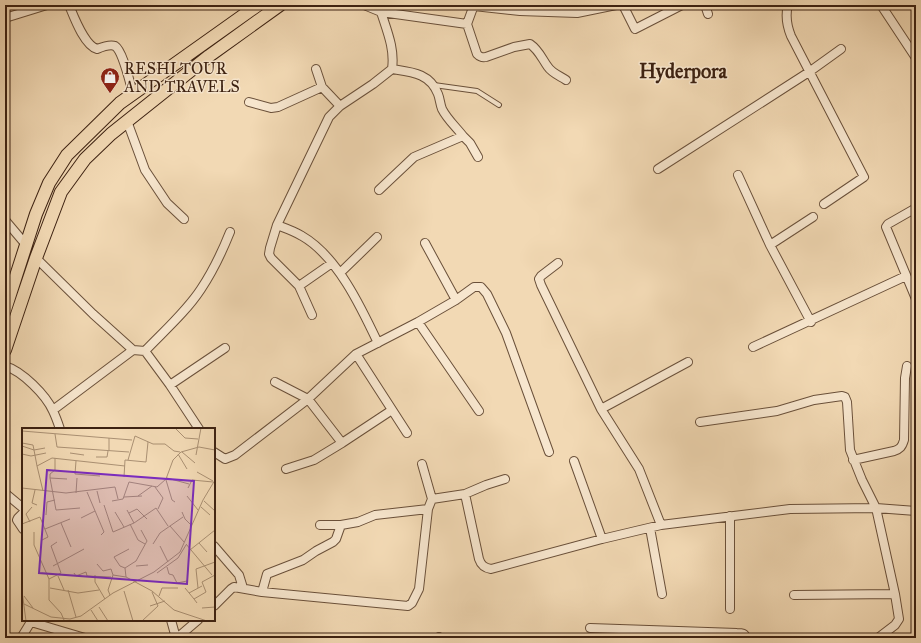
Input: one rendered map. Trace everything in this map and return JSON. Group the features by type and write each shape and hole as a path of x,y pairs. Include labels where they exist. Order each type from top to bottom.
{"main road":[{"path":"5,310 36,214 49,183 67,155 120,103 258,5"},
{"path":"5,350 60,192 85,159 111,134 209,56 280,5"}],"street":[{"path":"5,18 47,5"},
{"path":"69,5 77,24 90,46 97,49 111,45 120,51 133,93"},
{"path":"364,5 381,12 467,24"},
{"path":"566,80 548,67 543,58 530,44 514,47 482,58 479,56 467,24 474,6 520,11 576,9 616,5"},
{"path":"623,5 635,29 682,5"},
{"path":"705,5 708,14"},
{"path":"788,5 786,14 788,30 864,177 824,204"},
{"path":"881,5 916,58"},
{"path":"312,315 299,286 271,258 269,254 270,248 276,225 330,117 340,106 373,84 392,68 394,59 381,12"},
{"path":"658,169 809,72 841,49"},
{"path":"392,68 421,74 433,85 438,94 441,107 444,112 470,143 478,157"},
{"path":"316,69 322,87 340,106"},
{"path":"249,102 271,108 278,107 322,87"},
{"path":"127,121 145,170 168,203 184,219"},
{"path":"379,190 414,157 463,136"},
{"path":"738,175 770,245 811,322"},
{"path":"916,208 888,224 886,227 916,299"},
{"path":"770,245 813,217"},
{"path":"5,220 26,246"},
{"path":"276,225 294,231 308,239 323,251 340,273 364,313 378,343"},
{"path":"145,351 201,290 218,260 230,232"},
{"path":"340,273 377,237"},
{"path":"425,243 456,300"},
{"path":"36,258 93,314 133,350 145,351 170,385 197,428"},
{"path":"299,286 332,263"},
{"path":"558,263 541,276 540,281 601,408 639,469 661,525"},
{"path":"753,348 906,276"},
{"path":"215,453 225,459 235,455 308,399 356,354 418,322 456,300 474,287 478,286 481,287 487,294 506,333 549,452"},
{"path":"418,322 479,411"},
{"path":"170,385 225,348"},
{"path":"53,410 133,350"},
{"path":"356,354 407,434"},
{"path":"601,408 688,362"},
{"path":"5,366 22,376 45,398 53,410 60,428"},
{"path":"854,460 894,451 902,446 904,440 905,378 907,366"},
{"path":"275,382 308,399 342,443"},
{"path":"700,422 777,412 814,400 844,397 847,402 850,450 876,508 899,619 878,638"},
{"path":"286,469 314,460 392,410"},
{"path":"574,461 602,539"},
{"path":"215,605 231,589 238,587 262,592 408,606 412,603 418,589 428,509 432,498 422,464"},
{"path":"432,498 465,494 505,479"},
{"path":"5,493 22,507"},
{"path":"465,494 478,558 481,564 486,568 491,569 602,539 661,525 790,509 876,508 916,511"},
{"path":"320,525 341,525 358,522 375,515 428,509"},
{"path":"22,514 17,520 22,528"},
{"path":"730,516 730,609"},
{"path":"262,592 267,574 303,560 336,539 341,525"},
{"path":"650,528 662,594"},
{"path":"215,547 239,575 243,588"},
{"path":"794,595 894,594"},
{"path":"21,638 31,621 85,638"},
{"path":"171,621 177,638 197,621"},
{"path":"590,628 742,633 746,638"}],"lane":[{"path":"433,85 477,91 499,104"}],"place":[{"name":"RESHI TOUR AND TRAVELS","path":"110,94"}],"district":[{"name":"Hyderpora","path":"683,71"}]}
